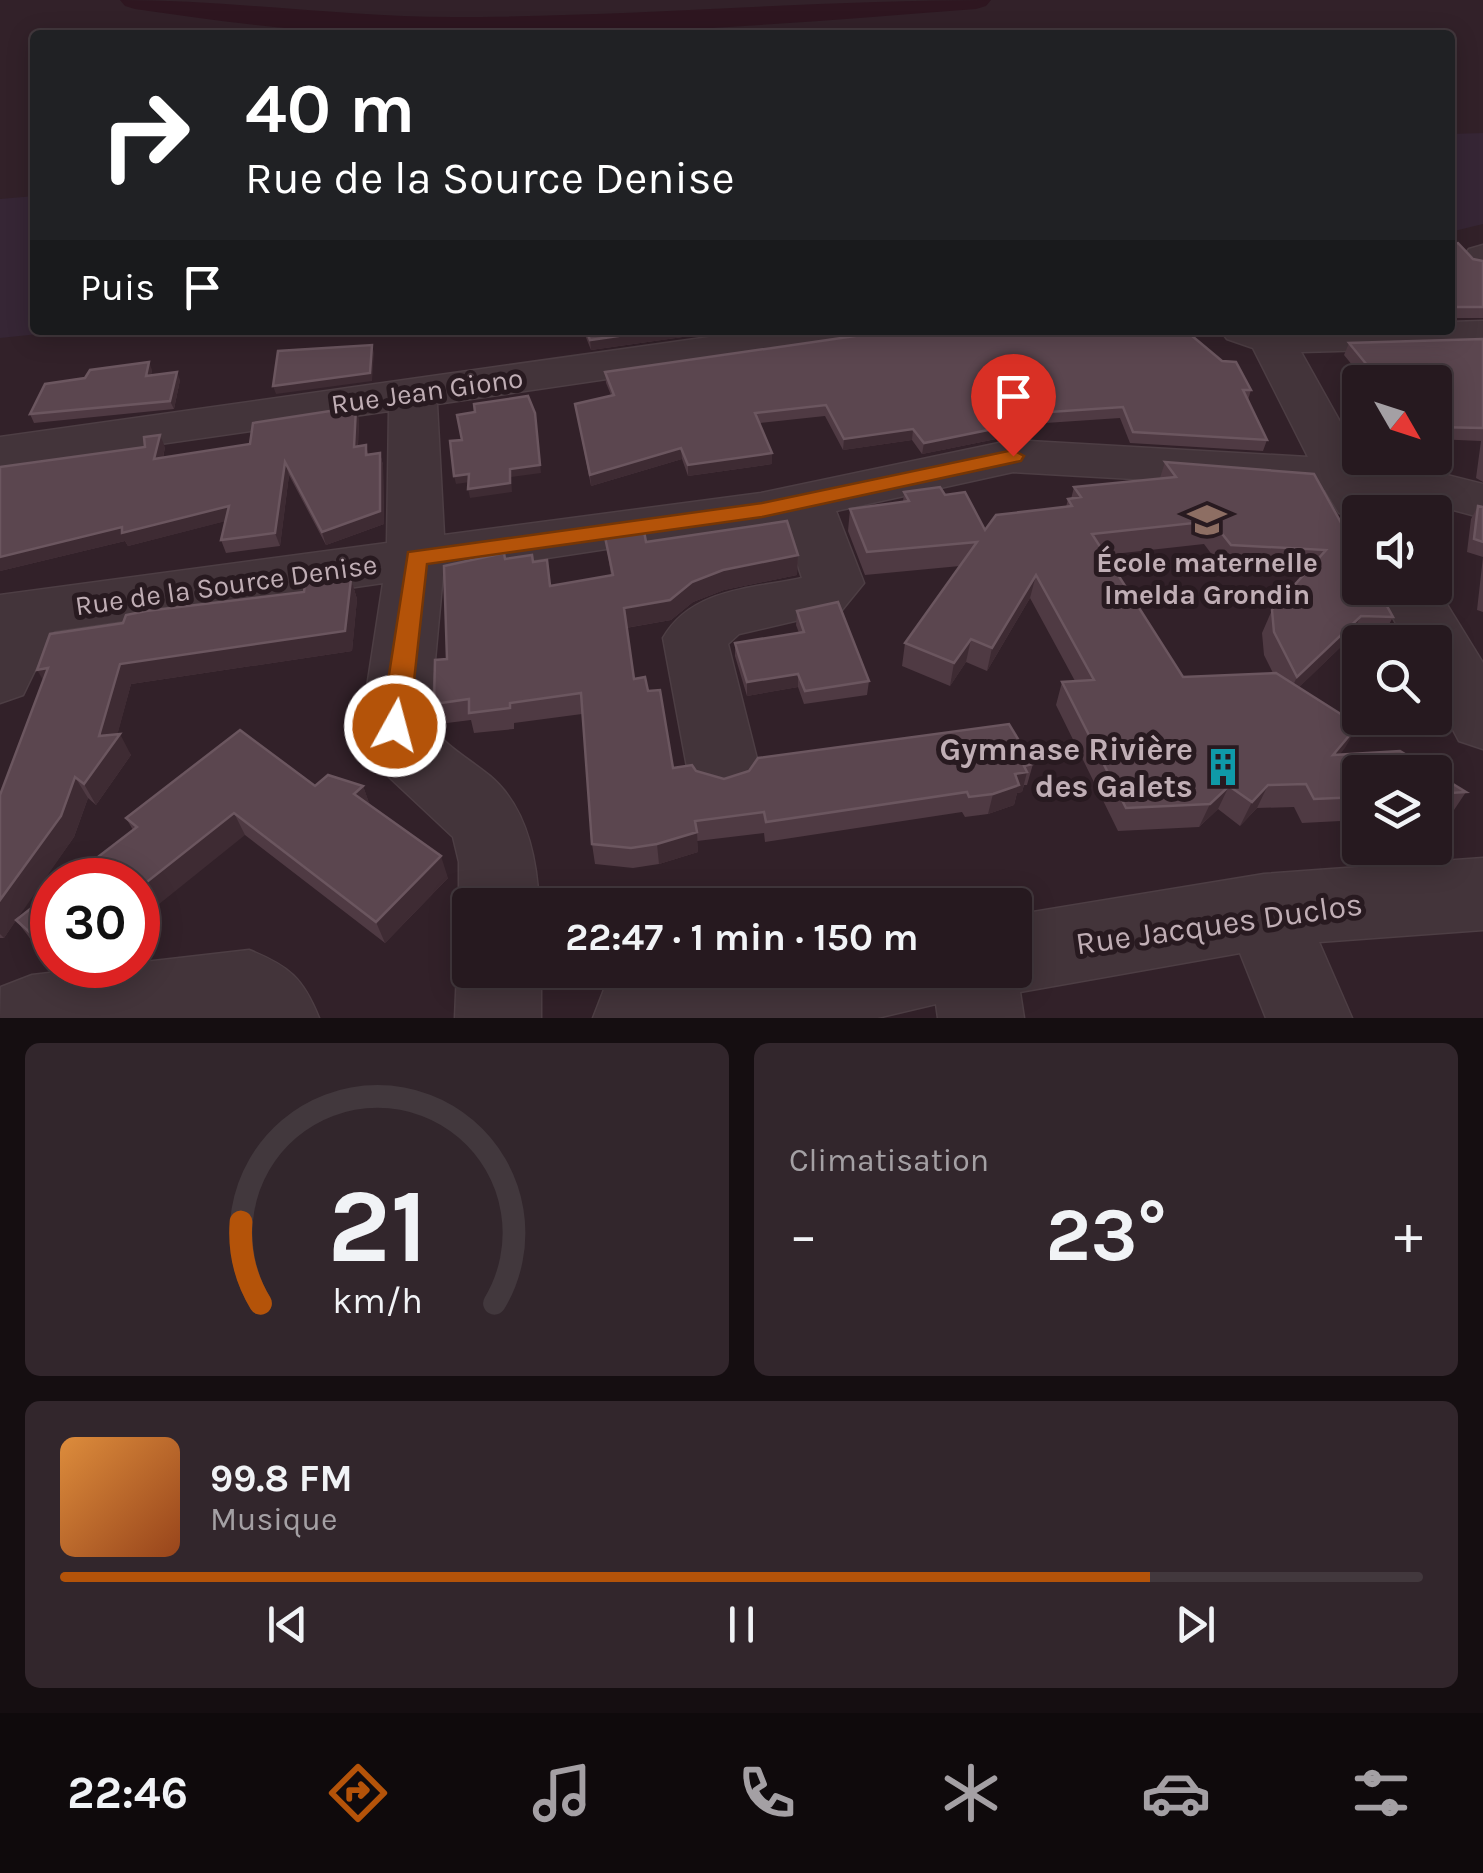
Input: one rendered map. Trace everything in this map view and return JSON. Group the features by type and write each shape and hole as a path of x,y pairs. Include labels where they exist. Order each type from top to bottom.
{"street":[{"path":"1455,334 1483,334"},
{"name":"Rue Jean Giono","path":"0,452 818,335"},
{"path":"1261,335 1353,494"},
{"path":"413,393 416,557 395,726 404,751 484,820 499,863 498,888"},
{"name":"Rue de la Source Denise","path":"15,615 805,502 1013,456 1353,494 1411,482 1483,502"},
{"path":"722,767 695,638 719,617 822,595 831,587 834,583 805,502"},
{"path":"1417,605 1483,722"},
{"path":"0,678 15,615"},
{"name":"Rue Jacques Duclos","path":"1032,951 1264,911 1483,894"},
{"path":"1264,911 1309,1018"},
{"path":"498,1018 499,988"},
{"path":"636,1018 814,988"},
{"path":"977,988 981,1018"},
{"path":"32,1018 249,992 276,1018"}],"shaded area":[{"path":"1483,133 1483,224 1455,231 1455,134"},
{"path":"30,196 30,335 0,338 0,199"}],"building":[{"path":"1455,243 1473,259 1483,261 1483,307 1455,307"},
{"path":"588,335 624,335 590,340"},
{"path":"1191,335 1222,361 1236,362 1251,390 1243,390 1267,440 1133,432 1123,407 992,416 1003,427 924,443 913,429 844,439 826,405 755,413 772,453 688,465 681,448 590,475 575,404 614,395 605,372 855,336"},
{"path":"1483,339 1483,428 1452,427 1452,365 1367,365 1349,343"},
{"path":"372,345 370,373 273,386 278,351"},
{"path":"149,362 146,376 177,372 170,401 30,414 45,384 85,378 90,370"},
{"path":"528,396 535,413 540,465 510,469 510,483 468,489 469,474 454,476 450,441 462,440 457,415 475,412 474,404"},
{"path":"356,407 354,447 366,445 366,455 380,453 380,511 322,532 285,462 275,533 221,540 229,506 122,533 122,527 0,557 0,467 145,447 144,437 160,435 154,459 250,444 253,423"},
{"path":"1165,462 1314,474 1342,525 1342,605 1386,605 1393,617 1361,616 1352,625 1342,625 1342,634 1297,677 1274,632 1272,610 1326,550 1231,545 1212,521 1092,534 1183,677 1276,673 1342,715 1342,735 1350,735 1333,755 1400,751 1406,755 1342,755 1342,798 1314,799 1306,784 1268,785 1252,802 1229,786 1210,804 1126,808 1062,682 1094,680 1036,575 992,648 971,639 954,663 905,643 977,542 867,552 850,509 909,501 904,492 940,487 945,495 965,492 985,530 996,515 1072,506 1068,499 1081,497 1074,487 1176,477"},
{"path":"1478,506 1483,507 1483,542 1474,539"},
{"path":"787,521 798,555 723,570 692,582 670,600 624,608 634,679 645,677 648,691 660,690 673,768 692,765 696,771 724,779 749,771 758,758 1009,724 1033,764 1024,766 1027,772 1015,774 1019,785 993,794 969,797 967,792 766,822 764,812 695,821 697,832 631,848 592,844 581,693 469,713 469,699 434,704 435,660 447,659 444,566 504,553 505,559 532,555 533,562 547,560 550,586 613,575 605,537 644,531 646,542"},
{"path":"351,579 345,631 120,664 99,736 120,734 84,784 75,777 61,816 0,900 0,795 48,668 37,670 50,634 123,623 126,615 146,611 304,592 305,584"},
{"path":"838,602 869,681 805,691 798,674 747,682 735,643 804,632 797,611"},
{"path":"240,730 315,786 328,775 363,786 354,794 441,856 376,922 234,813 160,872 160,858 97,858 137,827 126,818"},
{"path":"1452,783 1466,792 1452,793"},
{"path":"30,909 30,933 16,920"}],"waterway":[{"path":"135,0 239,15 449,26 660,21 976,0"}],"place":[{"name":"École maternelle Imelda Grondin","path":"1207,520"},
{"name":"Gymnase Rivière des Galets","path":"1223,767"}],"route":[{"path":"395,726 416,557 762,510 1013,456"}]}
